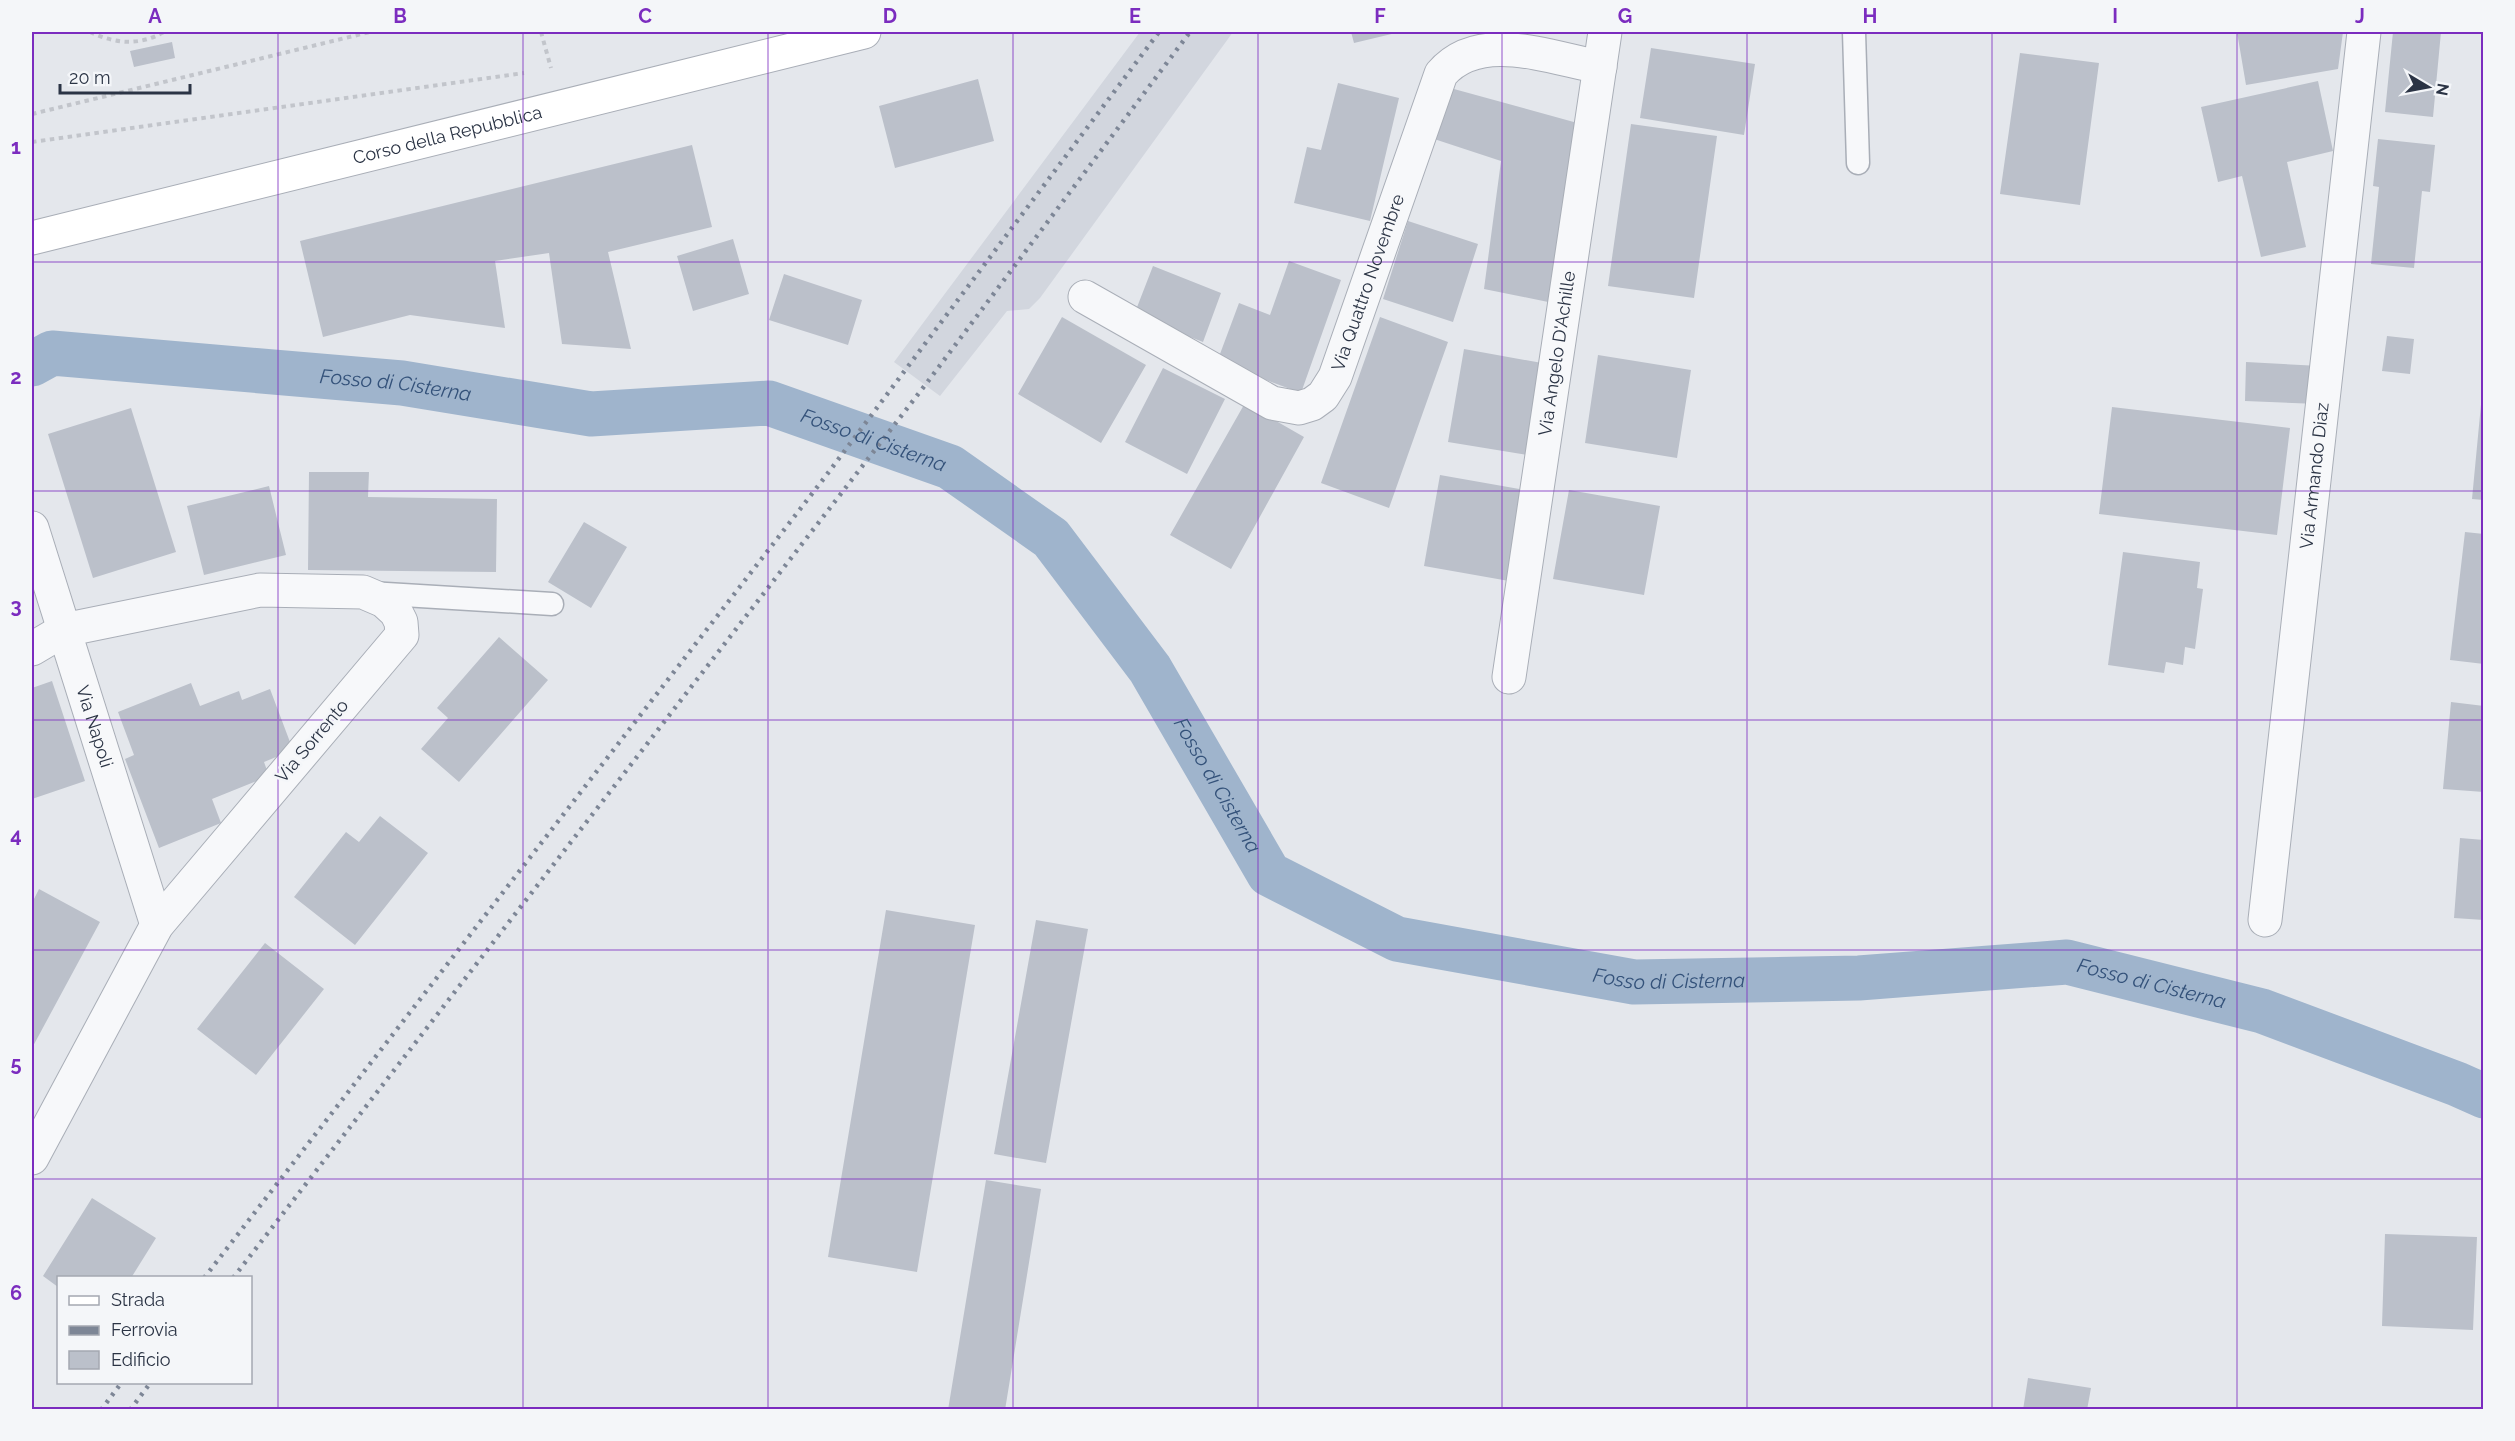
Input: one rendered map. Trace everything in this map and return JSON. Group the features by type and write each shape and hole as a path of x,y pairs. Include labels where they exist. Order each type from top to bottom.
{"street":[{"name":"Corso della Repubblica","path":"32,238 864,32"},
{"name":"Via Angelo D'Achille","path":"1509,677 1605,32"},
{"name":"Via Armando Diaz","path":"2265,920 2364,32"},
{"name":"Via Quattro Novembre","path":"1085,297 1256,396 1287,407 1312,405 1323,396 1335,377 1441,74 1459,57 1485,50 1515,51 1600,67"},
{"name":"Via Napoli","path":"32,528 157,925"},
{"name":"Via Sorrento","path":"32,649 64,630 261,590 363,592 384,601 396,612 401,622 402,635 157,925 32,1158"}],"lane":[{"path":"1854,32 1858,163"},
{"path":"363,592 552,604"}],"path":[{"path":"90,32 108,40 130,43 152,39 164,32"},
{"path":"32,114 370,32"},
{"path":"541,32 561,107"},
{"path":"540,71 551,69"},
{"path":"32,142 528,72"}],"shaded area":[{"path":"1140,32 1233,32 1040,298 1029,309 1007,311 940,396 894,362"}],"building":[{"path":"1351,32 1400,32 1354,43"},
{"path":"2237,32 2343,32 2338,69 2246,85"},
{"path":"2393,32 2441,32 2433,117 2385,112"},
{"path":"172,42 175,58 134,67 130,51"},
{"path":"1651,48 1755,64 1744,135 1640,118"},
{"path":"2020,53 2099,63 2080,205 2000,194"},
{"path":"978,79 994,141 895,168 879,106"},
{"path":"2318,81 2333,151 2287,162 2306,247 2261,257 2242,176 2218,182 2201,107"},
{"path":"1338,83 1399,98 1370,221 1294,203 1307,147 1321,150"},
{"path":"1443,86 1581,124 1553,303 1484,289 1501,161 1425,136"},
{"path":"1631,124 1717,136 1694,298 1608,286"},
{"path":"2378,139 2435,145 2430,192 2422,191 2414,268 2371,264 2379,187 2373,186"},
{"path":"692,145 712,227 608,252 631,349 562,344 549,253 495,261 505,328 410,315 323,337 300,241"},
{"path":"1408,221 1478,244 1453,322 1383,299"},
{"path":"733,239 749,294 693,311 677,256"},
{"path":"1289,261 1341,280 1301,393 1217,362 1239,303 1270,315"},
{"path":"1153,266 1221,293 1203,342 1134,315"},
{"path":"784,274 862,300 848,345 769,320"},
{"path":"1062,317 1146,365 1101,443 1018,394"},
{"path":"1380,317 1448,342 1389,508 1321,483"},
{"path":"2387,336 2414,339 2410,374 2382,371"},
{"path":"1464,349 1542,363 1527,455 1448,442"},
{"path":"1598,355 1691,370 1677,458 1585,443"},
{"path":"2246,362 2320,366 2318,404 2245,401"},
{"path":"1163,368 1225,399 1187,474 1125,442"},
{"path":"2482,394 2484,394 2484,500 2472,499"},
{"path":"1245,403 1304,437 1231,569 1170,535"},
{"path":"2112,407 2290,428 2277,535 2099,514"},
{"path":"131,408 176,552 93,578 48,434"},
{"path":"309,472 369,472 368,497 497,499 496,572 308,570"},
{"path":"1440,475 1525,490 1509,581 1424,566"},
{"path":"269,486 286,555 204,575 187,506"},
{"path":"1569,490 1660,506 1644,595 1553,579"},
{"path":"584,522 627,547 591,608 548,582"},
{"path":"2465,532 2484,534 2484,664 2450,660"},
{"path":"2123,552 2200,562 2197,588 2203,589 2195,649 2185,647 2183,665 2166,662 2164,673 2108,665"},
{"path":"499,637 548,680 459,782 421,749 448,718 437,708"},
{"path":"52,681 85,781 32,799 32,688"},
{"path":"191,683 200,706 239,691 242,700 270,689 293,750 264,762 269,776 212,799 221,823 159,848 125,759 134,755 118,712"},
{"path":"2451,702 2484,706 2484,792 2443,789"},
{"path":"380,816 428,853 355,945 294,897 346,832 359,842"},
{"path":"2460,838 2484,840 2484,920 2454,918"},
{"path":"39,889 100,922 32,1048 32,903"},
{"path":"886,910 975,925 917,1272 828,1257"},
{"path":"1036,920 1088,929 1046,1163 994,1154"},
{"path":"265,943 324,989 256,1075 197,1029"},
{"path":"986,1180 1041,1189 1005,1410 948,1410"},
{"path":"92,1198 156,1238 132,1276 57,1276 57,1286 43,1276"},
{"path":"2385,1234 2477,1237 2473,1330 2382,1326"},
{"path":"2028,1378 2091,1388 2087,1410 2023,1410"}],"waterway":[{"name":"Fosso di Cisterna","path":"32,364 52,353 402,383 591,414 769,403 950,467 1051,538 1150,669 1269,874 1397,939 1634,982 1859,978 2067,962 2262,1011 2484,1096"}],"railway":[{"path":"206,1276 825,477 1159,32"},
{"path":"235,1276 926,384 1190,32"},
{"path":"101,1410 120,1384"},
{"path":"130,1410 150,1384"}]}
